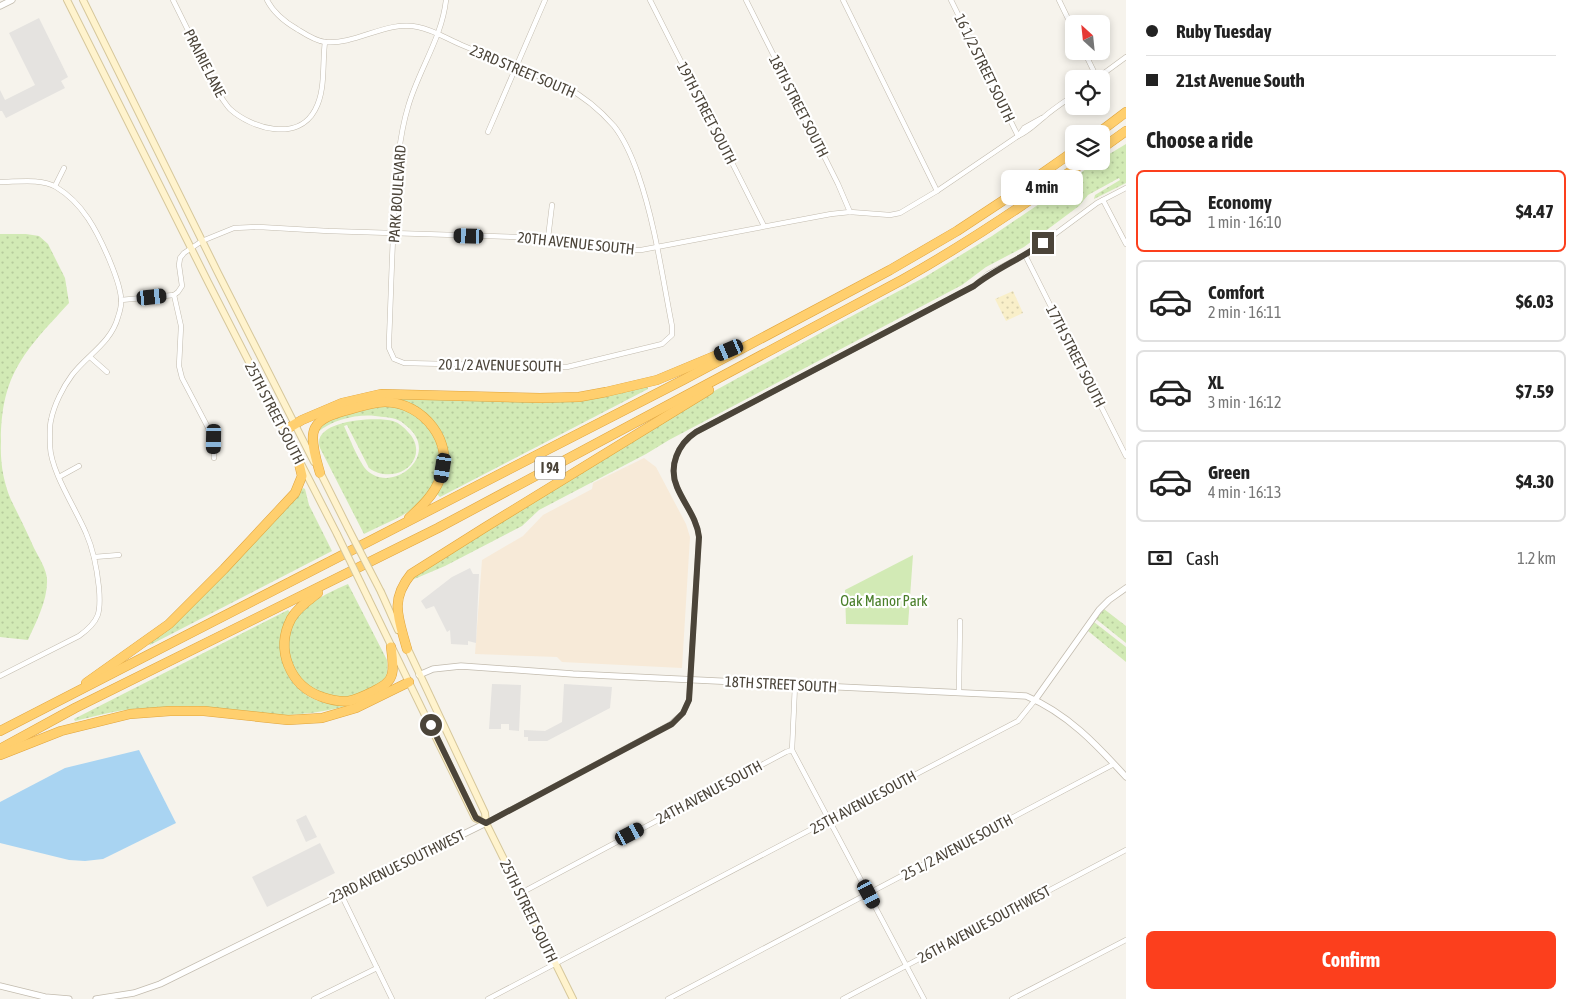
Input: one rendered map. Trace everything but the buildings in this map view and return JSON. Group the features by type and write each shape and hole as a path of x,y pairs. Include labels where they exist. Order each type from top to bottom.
{"highway":[{"path":"1109,125 1126,112"},
{"path":"1110,143 1126,131"},
{"name":"I 94","path":"0,731 401,526 890,270 957,231 1065,157"},
{"name":"I 94","path":"0,748 75,708 438,528 769,352 956,249 1040,194 1073,170"},
{"path":"284,430 342,403 381,394 540,398 580,397 606,392 657,380 782,328"},
{"path":"407,649 397,605 403,584 411,574 769,352"},
{"path":"320,473 314,450 313,433 315,427 322,421 353,408 385,402 407,406 421,414 435,427 442,442 444,458 441,478 430,498 401,526"},
{"path":"60,701 169,624 224,570 294,494 302,476 298,459"},
{"path":"338,578 303,605 292,619 285,637 285,655 290,672 311,693 336,701 348,701 361,697 387,683 392,674 391,647"},
{"path":"0,755 61,730 130,714 170,710 204,711 288,720 322,718 356,708 409,682"}],"main road":[{"name":"25TH STREET SOUTH","path":"67,0 190,248 337,534 476,818 486,823"},
{"name":"25TH STREET SOUTH","path":"83,0 202,241 381,592 485,813 486,823 573,999"},
{"name":"18TH STREET SOUTH","path":"409,682 419,675"}],"street":[{"path":"0,6 12,0"},
{"name":"PRAIRIE LANE","path":"173,0 225,102 239,116 257,126 272,129 294,128 305,122 314,112 322,95 325,42"},
{"name":"23RD STREET SOUTH","path":"267,0 289,25 306,35 325,42 356,38 395,26 421,28 564,86 596,108 615,127 630,152 636,168 647,200 672,326 672,335 662,344 630,352"},
{"name":"PARK BOULEVARD","path":"429,363 398,362 394,359 389,348 393,233 397,167 408,105 443,18 446,0"},
{"path":"488,132 544,0"},
{"name":"19TH STREET SOUTH","path":"650,0 764,226"},
{"name":"18TH STREET SOUTH","path":"746,0 838,184 850,212"},
{"path":"843,0 937,191"},
{"name":"16 1/2 STREET SOUTH","path":"951,0 1018,136"},
{"path":"1059,0 1066,15"},
{"path":"1107,70 1126,57"},
{"name":"20TH AVENUE SOUTH","path":"190,248 234,228 259,227 548,238 596,248 641,250 831,214 850,212 890,215 900,213 937,191 1018,136 1024,128 1044,117 1065,102"},
{"path":"55,186 64,168"},
{"path":"0,182 39,182 55,186 79,206 98,235 120,287 122,300 118,318 111,333 104,344 72,375 59,397 51,420 50,451 59,477 86,532 97,569 101,608 97,619 90,629 80,636 0,676"},
{"path":"1025,255 1103,200 1126,188"},
{"path":"1103,200 1126,244"},
{"path":"548,238 552,205"},
{"path":"122,300 174,295 178,292 182,286 180,258 190,248"},
{"name":"17TH STREET SOUTH","path":"1025,255 1126,456"},
{"name":"23RD AVENUE SOUTHWEST","path":"96,999 134,993 160,984 486,823 672,724 683,713 689,700 699,537 695,520 676,486 674,473 675,459 684,442 696,432 974,286 988,274 1025,255"},
{"path":"174,295 181,326 178,366 182,378 214,439 214,458"},
{"name":"20 1/2 AVENUE SOUTH","path":"429,363 567,367 630,352"},
{"path":"90,357 107,372"},
{"path":"59,477 79,466"},
{"path":"94,557 119,555"},
{"name":"25TH AVENUE SOUTH","path":"488,999 1018,721 1099,610 1126,588"},
{"path":"959,692 960,620"},
{"name":"18TH STREET SOUTH","path":"419,675 439,668 462,666 556,673 1026,696 1043,703 1072,724 1094,743 1126,777"},
{"path":"796,685 792,750 924,999"},
{"name":"24TH AVENUE SOUTH","path":"521,893 792,750"},
{"name":"25 1/2 AVENUE SOUTH","path":"668,999 1114,764"},
{"name":"26TH AVENUE SOUTHWEST","path":"843,999 1126,850"},
{"path":"341,894 392,999"},
{"path":"1012,999 1126,940"},
{"path":"314,999 376,968"},
{"path":"0,986 45,997 69,999"}],"shaded area":[{"path":"39,18 68,77 61,81 65,88 6,118 2,111 0,111 0,90 5,100 35,85 9,33"},
{"path":"644,458 656,467 686,524 690,537 682,668 562,662 557,657 475,654 482,560 523,536 543,515 592,489 593,483"},
{"path":"470,568 473,574 479,574 476,643 468,641 468,645 451,644 450,630 447,632 434,606 426,609 421,601 452,577"},
{"path":"492,684 521,685 519,731 509,730 509,724 501,724 501,729 489,729"},
{"path":"564,684 612,687 610,708 547,741 528,741 528,737 524,737 524,730 545,731 562,722"},
{"path":"306,815 317,837 306,842 296,820"},
{"path":"320,843 335,873 267,907 252,877"}],"green space":[{"path":"1126,144 1126,183 1094,199 1095,195 1120,180 1119,178 1088,195 1079,206 1024,247 986,267 962,285 539,510 522,526 445,566 412,580 412,576 685,407 925,277 992,236 1048,198 1084,170 1110,170 1110,154"},
{"path":"0,234 39,236 48,244 65,278 69,303 40,335 19,364 11,380 2,417 1,456 6,486 44,567 47,579 44,603 28,640 0,637"},
{"path":"647,385 648,389 440,497 437,494 444,479 442,435 393,400 394,397 512,400"},
{"path":"381,406 407,410 423,420 437,443 439,470 435,483 428,495 418,505 398,518 364,534 320,448 320,439 325,431 346,422 373,419 393,421 399,424 405,428 412,438 416,447 416,454 412,463 407,468 395,474 381,474 369,468 347,425 344,426 364,467 374,475 385,478 397,476 415,462 419,452 418,440 410,429 400,421 375,416 345,419 330,424 318,432 316,431 337,416"},
{"path":"303,488 305,489 309,505 332,551 150,645 148,643 223,572"},
{"name":"Oak Manor Park","path":"913,555 908,625 846,624 845,590"},
{"path":"348,584 387,660 387,671 385,679 374,686 354,696 337,698 308,688 292,665 287,646 290,627 300,613 326,594"},
{"path":"1104,609 1126,626 1126,643 1096,619"},
{"path":"288,610 291,613 281,638 281,650 283,662 295,684 304,693 321,702 330,704 355,703 304,714 278,715 141,708 112,712 75,721 74,719"},
{"path":"1094,622 1126,647 1126,662 1088,631"}],"sand":[{"path":"1013,291 1023,313 1006,321 995,299"}],"water":[{"path":"139,750 176,823 103,859 69,860 0,843 0,802 65,768"}],"route":[{"path":"431,725 476,818 486,823 672,724 683,713 689,700 699,537 695,520 676,486 674,473 675,459 684,442 696,432 974,286 988,274 1025,255 1043,243"}]}
